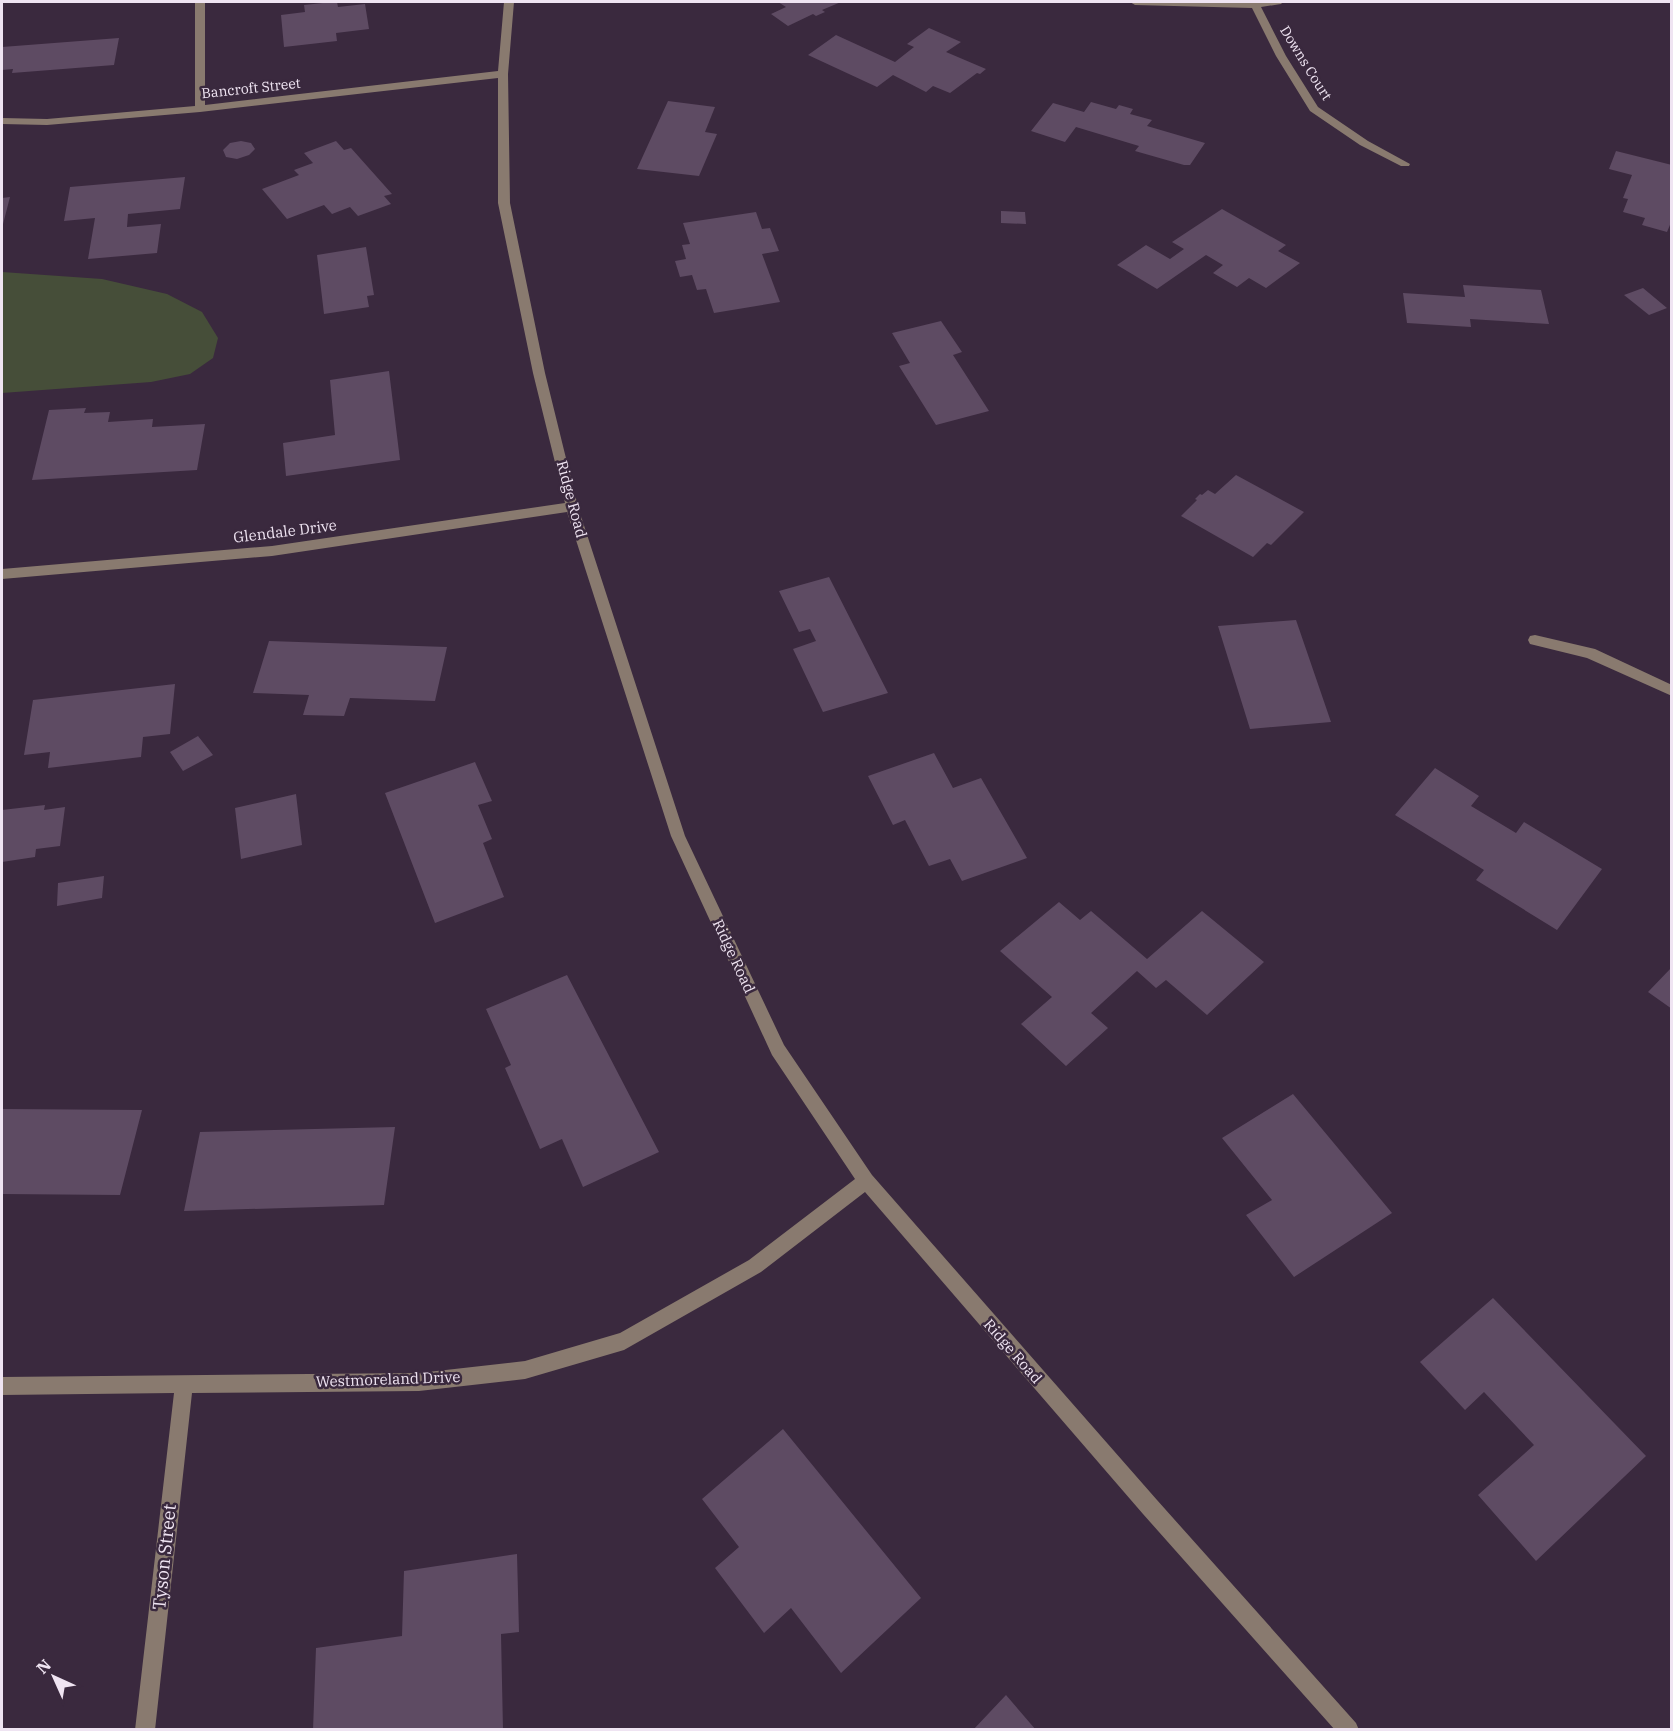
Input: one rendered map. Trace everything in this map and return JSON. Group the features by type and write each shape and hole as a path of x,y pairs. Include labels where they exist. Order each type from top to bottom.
{"street":[{"path":"200,2 200,109"},
{"name":"Ridge Road","path":"509,2 503,74 504,204 539,373 572,507 678,836 778,1050 866,1181 1348,1730"},
{"path":"1135,2 1255,4 1278,2"},
{"name":"Downs Court","path":"1255,4 1281,56 1314,109 1364,143 1405,164"},
{"name":"Bancroft Street","path":"2,121 47,122 200,109 503,74"},
{"name":"Glendale Drive","path":"2,574 272,551 572,507"},
{"path":"1534,640 1590,653 1671,691"},
{"name":"Westmoreland Drive","path":"2,1386 419,1382 536,1367 624,1341 755,1266 866,1181"},
{"name":"Tyson Street","path":"145,1730 184,1384"}],"green space":[{"path":"2,272 102,279 167,294 202,312 218,338 213,358 190,374 151,382 2,393"}],"building":[{"path":"337,2 338,7 365,4 369,29 336,33 337,41 284,47 281,15 305,12 304,5"},
{"path":"778,2 841,2 822,10 825,12 816,16 813,14 788,26 771,14 786,7"},
{"path":"929,28 961,42 946,52 986,69 950,93 933,86 926,92 893,75 877,87 808,55 836,35 895,62 914,47 907,44"},
{"path":"119,38 114,65 12,73 13,69 2,70 2,47"},
{"path":"668,101 715,107 705,132 717,134 699,176 637,169"},
{"path":"1091,102 1116,109 1119,105 1133,109 1130,114 1152,120 1147,126 1205,143 1190,165 1184,165 1135,151 1139,146 1076,127 1065,142 1031,131 1053,103 1084,112"},
{"path":"241,141 251,143 255,149 249,155 237,159 226,157 223,150 230,143"},
{"path":"336,141 344,150 351,148 392,194 384,196 391,204 358,216 350,207 332,214 324,205 287,219 262,189 299,175 294,170 313,163 304,153"},
{"path":"1616,151 1672,165 1672,220 1667,232 1642,225 1645,218 1623,212 1628,199 1623,198 1632,175 1609,169"},
{"path":"185,177 180,209 128,214 127,227 161,224 157,253 88,259 95,218 64,221 70,187"},
{"path":"10,197 2,228 2,198"},
{"path":"1222,209 1286,245 1278,251 1300,263 1266,288 1249,278 1237,287 1213,273 1223,265 1206,255 1157,289 1117,265 1146,245 1170,259 1184,249 1172,242"},
{"path":"1001,211 1025,212 1026,224 1001,223"},
{"path":"756,212 762,229 770,228 779,251 762,254 780,302 714,313 706,289 697,290 692,275 680,277 675,261 686,259 682,245 690,244 683,223"},
{"path":"366,247 374,295 367,296 369,307 324,314 317,255"},
{"path":"1463,285 1541,290 1549,324 1470,319 1471,327 1407,323 1403,293 1465,297"},
{"path":"1643,288 1667,308 1649,315 1624,295"},
{"path":"941,321 962,352 953,355 989,411 936,425 899,366 910,363 892,333"},
{"path":"389,371 400,460 286,476 283,443 335,435 330,380"},
{"path":"86,408 84,413 110,412 108,422 153,419 152,427 205,424 197,470 32,480 49,410"},
{"path":"1236,475 1304,512 1271,545 1267,543 1253,557 1181,516 1200,494 1208,490 1215,494"},
{"path":"829,577 888,693 823,712 793,649 816,641 810,629 799,632 779,591"},
{"path":"1296,620 1331,722 1250,729 1218,626"},
{"path":"269,641 447,647 435,701 350,698 344,716 303,715 309,695 253,693"},
{"path":"175,684 170,734 143,737 141,757 48,768 50,752 24,755 33,700"},
{"path":"198,736 213,755 183,771 170,752"},
{"path":"934,753 953,788 981,778 1027,858 962,881 950,859 929,866 905,820 893,825 868,776"},
{"path":"475,762 492,801 478,805 492,839 483,843 504,897 435,923 385,793"},
{"path":"1435,768 1479,796 1471,806 1516,833 1524,822 1602,869 1557,930 1476,880 1484,870 1395,815"},
{"path":"296,794 302,845 241,859 235,808"},
{"path":"45,805 44,810 65,807 60,846 36,849 35,857 2,862 2,810"},
{"path":"104,876 102,898 57,906 58,883"},
{"path":"1059,902 1080,920 1091,911 1147,959 1202,911 1264,962 1207,1015 1166,980 1156,988 1137,971 1091,1013 1108,1028 1066,1066 1021,1024 1052,997 1000,951"},
{"path":"1672,967 1672,1009 1648,992"},
{"path":"567,975 659,1152 583,1187 562,1139 540,1149 505,1068 511,1065 486,1009"},
{"path":"1293,1094 1392,1213 1294,1277 1246,1215 1272,1200 1222,1138"},
{"path":"2,1109 142,1110 120,1195 2,1194"},
{"path":"395,1127 384,1205 184,1211 200,1132"},
{"path":"1493,1298 1646,1456 1536,1561 1478,1495 1534,1445 1484,1392 1465,1410 1420,1362"},
{"path":"783,1429 921,1598 841,1673 791,1608 764,1633 715,1568 739,1547 702,1499"},
{"path":"517,1554 519,1632 501,1634 503,1730 313,1730 316,1648 402,1636 404,1571"},
{"path":"1006,1695 1036,1730 973,1730"}]}
